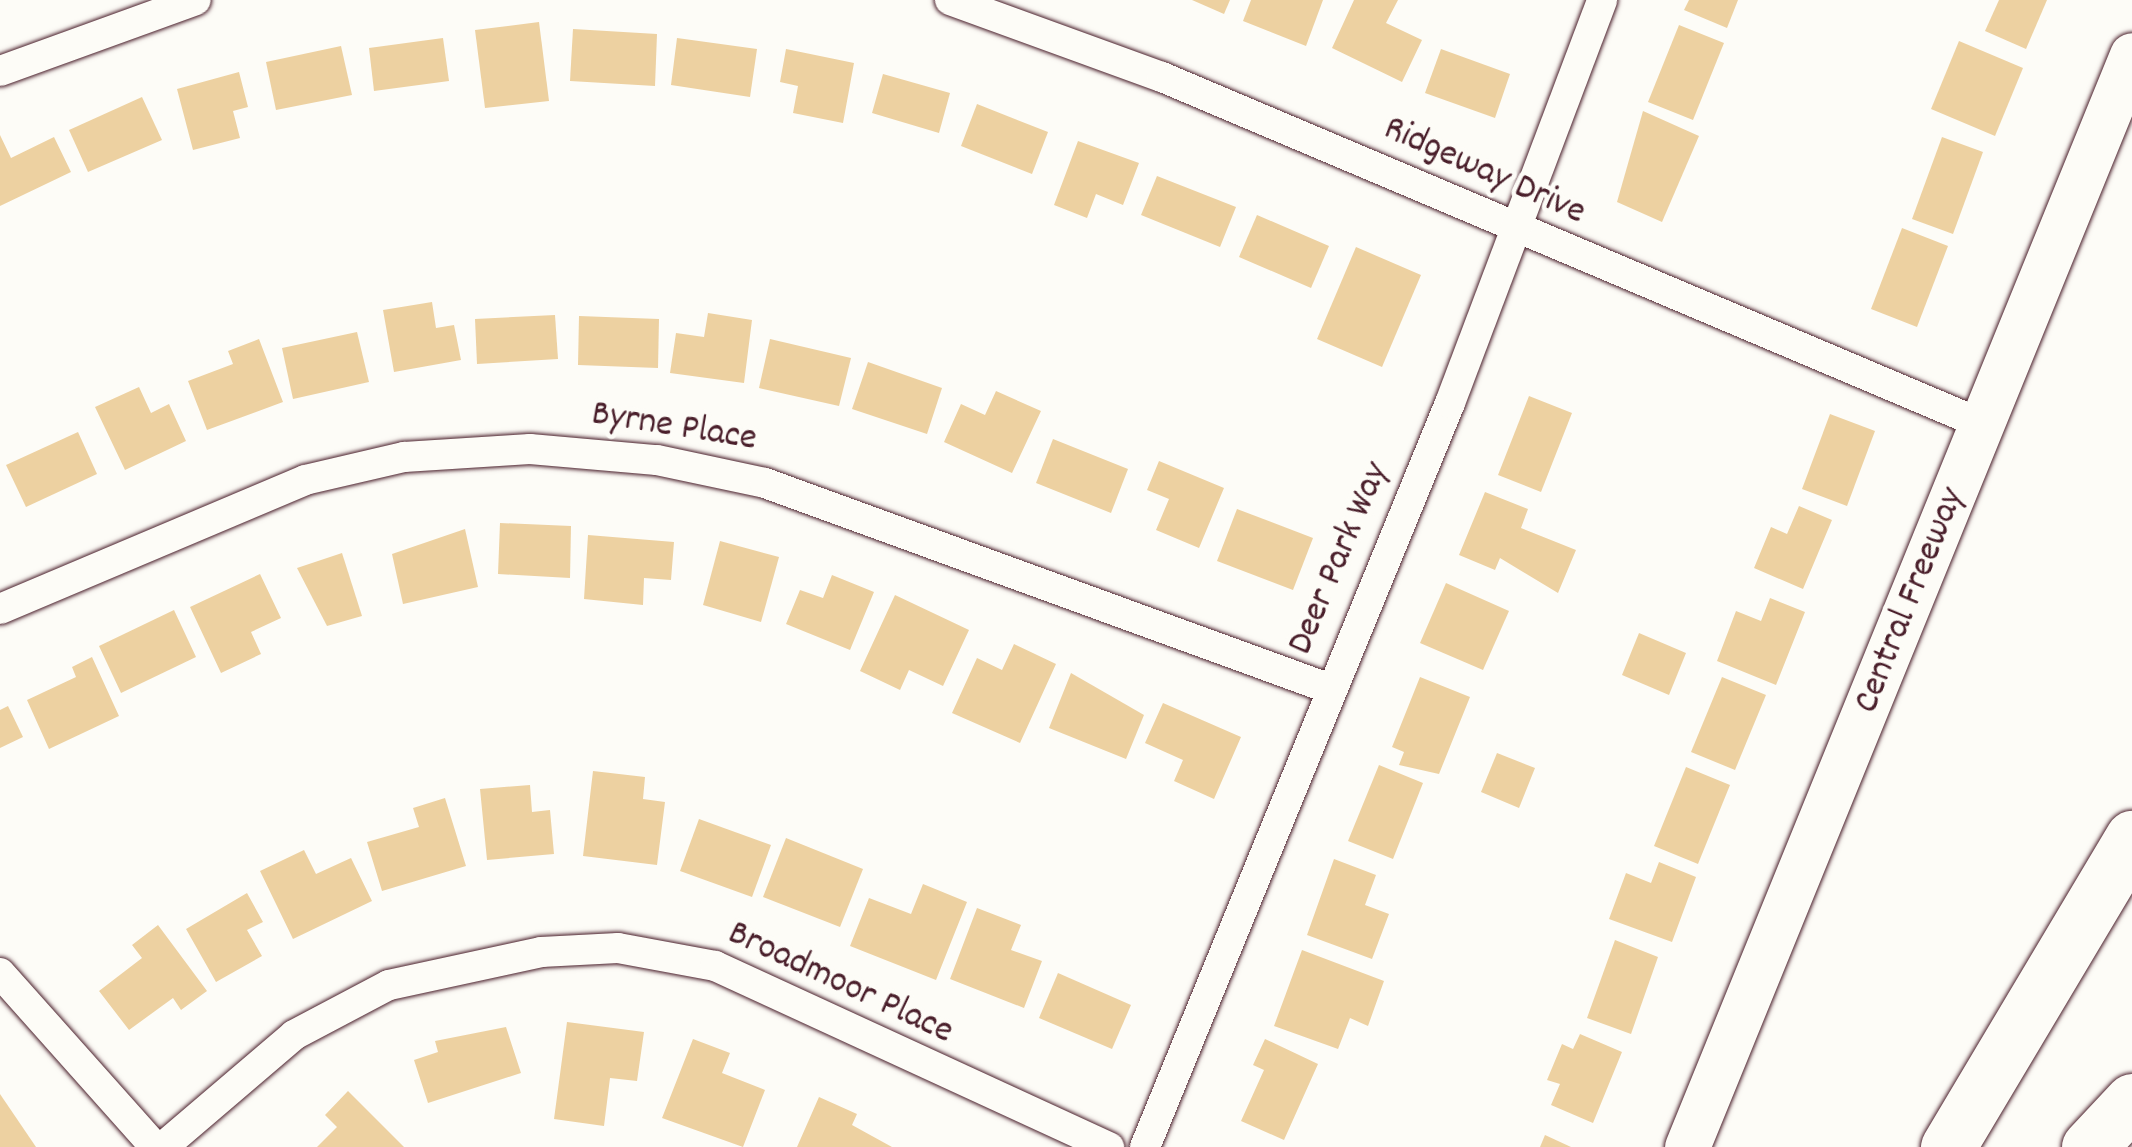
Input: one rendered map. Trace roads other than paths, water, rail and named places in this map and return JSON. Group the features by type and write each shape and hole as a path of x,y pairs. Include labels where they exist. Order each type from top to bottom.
{"highway":[{"path":"1948,1147 2132,838"},
{"path":"2089,1147 2132,1101"}],"main road":[{"name":"Central Freeway","path":"1687,1147 2132,55"}],"street":[{"path":"0,72 196,0"},
{"name":"Ridgeway Drive","path":"950,0 1162,76 1982,424"},
{"name":"Deer Park Way","path":"1146,1147 1602,0"},
{"name":"Byrne Place","path":"0,609 305,480 404,457 530,448 765,482 1328,688"},
{"name":"Broadmoor Place","path":"163,1147 294,1035 389,985 541,952 618,948 716,966 1109,1147"},
{"path":"0,974 155,1147"}]}
